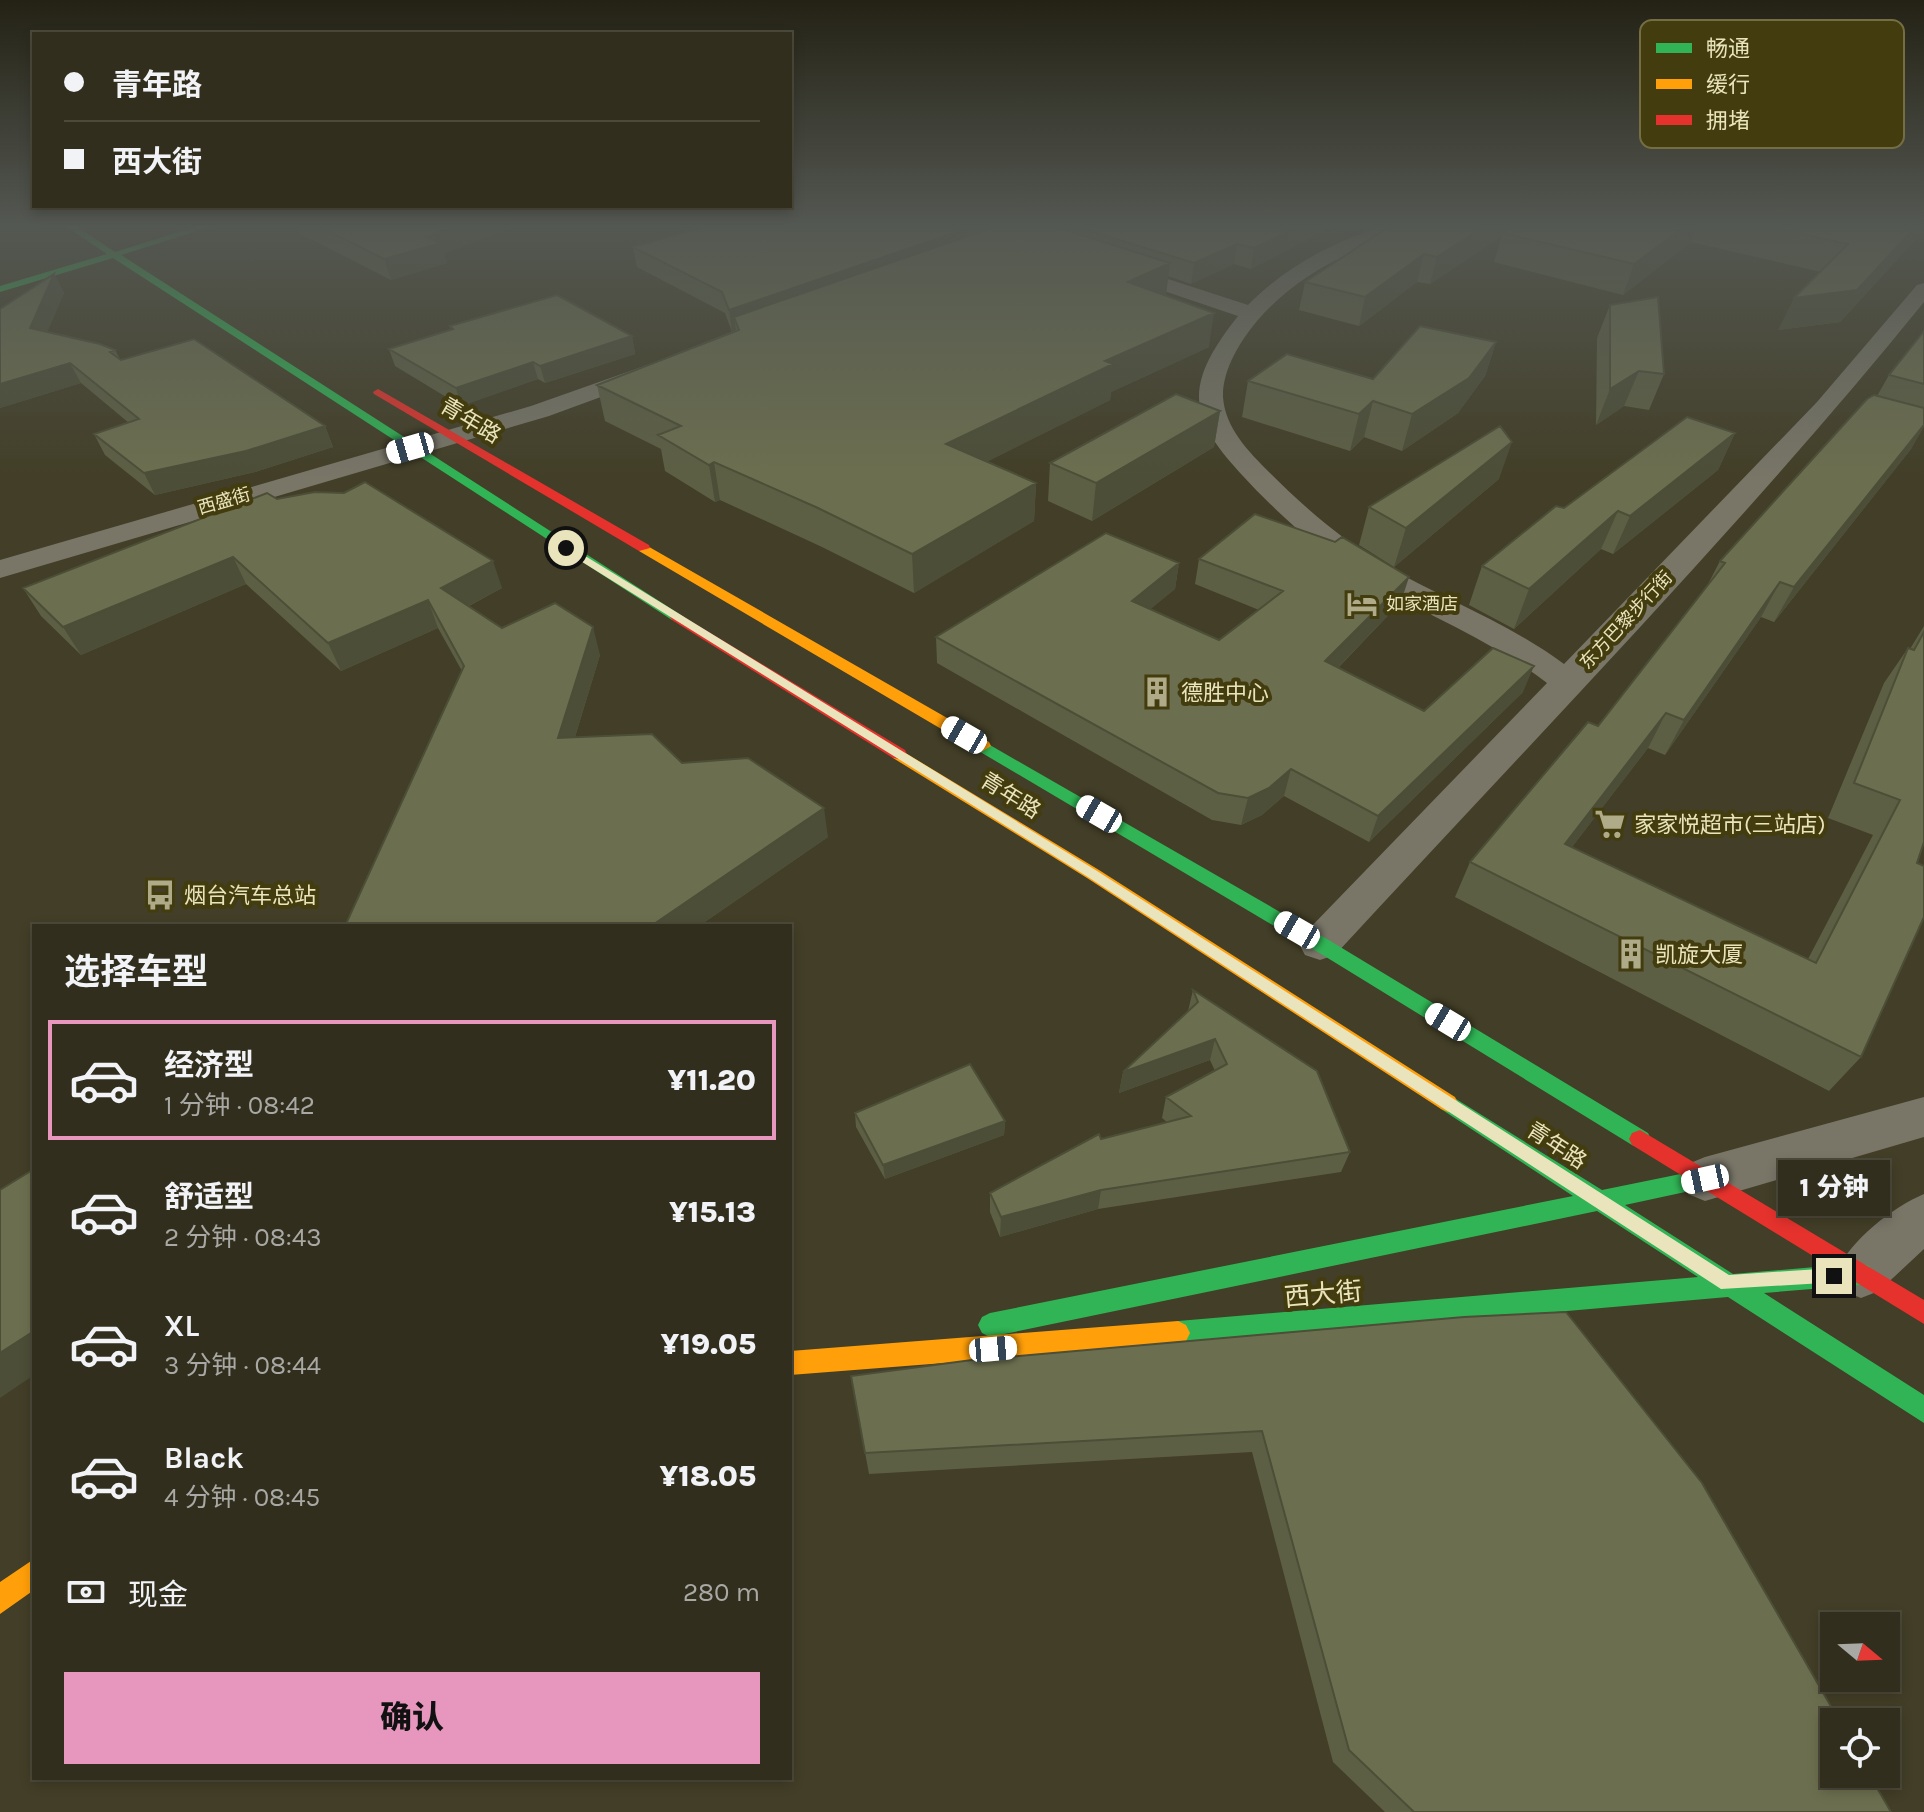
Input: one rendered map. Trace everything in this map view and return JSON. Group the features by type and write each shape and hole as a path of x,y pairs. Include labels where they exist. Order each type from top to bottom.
{"main road":[{"name":"青年路","path":"199,311 410,448 1093,874 1924,1410"},
{"name":"青年路","path":"357,378 450,436 1320,944 1924,1313"},
{"name":"西大街","path":"792,1361 1600,1203 1705,1179"},
{"name":"西大街","path":"792,1361 993,1349 1861,1274"},
{"path":"0,1600 32,1575"}],"street":[{"path":"1244,311 1251,313"},
{"path":"1253,311 1222,356 1211,397 1217,425 1237,454 1287,506 1348,555 1536,659 1568,683"},
{"name":"东方巴黎步行街","path":"1320,944 1568,683 1840,411 1909,311"},
{"name":"西盛街","path":"0,569 540,411 671,364"},
{"path":"1705,1179 1924,1117"},
{"path":"1861,1274 1924,1217"}],"building":[{"path":"0,311 38,311 30,328 100,344 115,350 110,352 121,360 194,339 325,426 246,451 144,473 94,434 139,419 70,363 0,384"},
{"path":"503,311 585,311 632,336 540,366 533,362 456,388 389,349 453,329 450,326"},
{"path":"753,311 1207,311 1214,313 1105,361 1113,364 946,444 1036,483 912,554 714,462 709,465 658,435 681,426 597,385 739,330 734,317"},
{"path":"1610,311 1659,311 1664,374 1639,371 1610,389"},
{"path":"1420,326 1496,342 1469,378 1412,414 1373,401 1359,414 1248,381 1287,354 1373,379"},
{"path":"1924,331 1924,384 1889,375"},
{"path":"1176,394 1220,411 1096,483 1050,463"},
{"path":"1874,395 1924,408 1924,425 1794,587 1780,582 1684,720 1666,713 1565,844 1816,963 1900,800 1854,783 1908,648 1914,650 1924,632 1924,842 1917,863 1924,866 1924,917 1861,1057 1470,862 1588,722 1598,726 1725,563 1720,561 1867,399"},
{"path":"1687,417 1735,433 1630,516 1618,511 1529,589 1482,566 1556,506 1564,508"},
{"path":"1500,426 1512,442 1406,528 1369,507"},
{"path":"365,482 493,561 441,588 502,628 555,603 593,627 558,738 652,734 682,763 748,758 824,808 654,924 346,924 464,666 428,600 328,643 233,557 63,627 23,588 267,493 277,499 315,492 344,493"},
{"path":"1255,514 1335,542 1342,537 1409,577 1325,661 1424,711 1493,648 1534,666 1378,816 1291,769 1269,788 1248,798 1218,793 936,637 1106,533 1179,563 1132,601 1219,640 1283,591 1199,559"},
{"path":"1193,990 1317,1071 1350,1152 1101,1190 1001,1217 990,1193 1099,1134 1101,1139 1191,1116 1166,1097 1227,1064 1215,1039 1123,1072 1198,1002"},
{"path":"970,1064 1005,1121 883,1165 855,1113"},
{"path":"32,1170 32,1332 0,1353 0,1190"},
{"path":"1566,1312 1702,1483 1832,1708 1820,1708 1820,1788 1877,1788 1891,1812 1414,1812 1349,1750 1262,1431 865,1453 851,1376 972,1360 1464,1317"}],"traffic: fast":[{"path":"200,311 677,617"},
{"path":"983,746 1320,944 1640,1139"},
{"path":"1448,1103 1924,1410"},
{"path":"990,1325 1705,1179"},
{"path":"1178,1333 1861,1274"}],"traffic: slow":[{"path":"644,548 983,746"},
{"path":"899,754 1093,874 1448,1103"},
{"path":"792,1363 1178,1333"},
{"path":"0,1600 32,1575"}],"traffic: jam":[{"path":"378,392 644,548"},
{"path":"677,617 899,754"},
{"path":"1640,1139 1924,1313"}],"place":[{"name":"如家酒店","path":"1362,604"},
{"name":"德胜中心","path":"1157,692"},
{"name":"家家悦超市(三站店)","path":"1610,824"},
{"name":"烟台汽车总站","path":"160,895"},
{"name":"凯旋大厦","path":"1631,954"}],"route":[{"path":"566,548 1093,874 1727,1284 1834,1276"}]}
